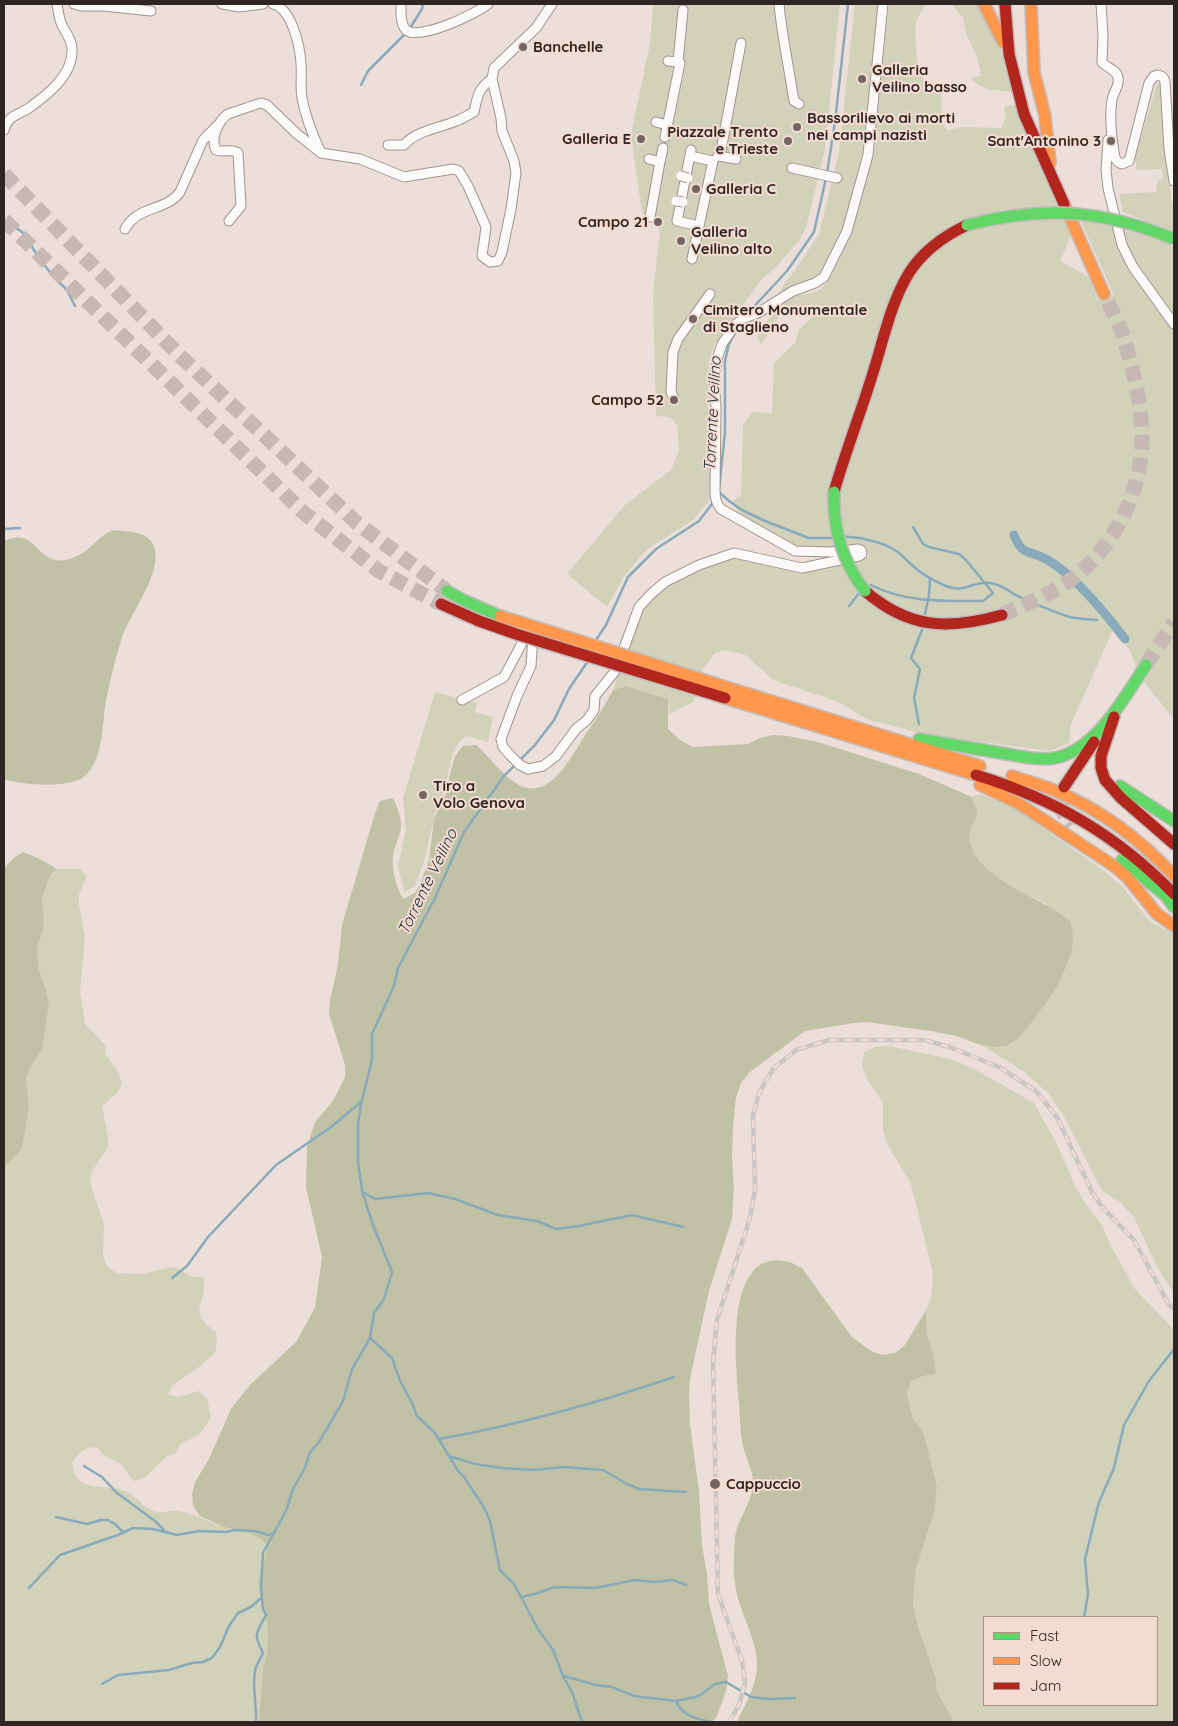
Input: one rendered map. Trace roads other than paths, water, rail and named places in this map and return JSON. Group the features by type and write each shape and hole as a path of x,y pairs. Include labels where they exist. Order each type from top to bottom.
{"highway":[{"path":"984,4 1009,54"},
{"path":"1004,4 1009,54 1024,114 1104,294"},
{"path":"1031,4 1034,72 1046,116 1052,177"},
{"path":"1002,615 982,622 963,625 932,624 911,619 891,611 865,591 847,565 839,545 834,524 834,492 904,282 915,265 932,247 946,236 967,225 1014,215 1064,212 1115,219 1148,228 1174,239"},
{"path":"447,591 481,615"},
{"path":"441,604 519,624 926,760 1002,783 1072,813 1103,831 1131,852 1174,894"},
{"path":"879,733 1053,759 1074,752 1106,721 1118,707 1146,665"},
{"path":"727,693 879,733 1058,792 1125,831 1159,859 1174,876"},
{"path":"1118,707 1102,751 1100,762 1102,774 1108,784 1121,798 1174,844"},
{"path":"1064,787 1106,721"},
{"path":"1107,736 1107,763 1114,779 1121,787 1174,821"},
{"path":"926,760 1018,803 1053,824 1114,866 1128,878 1157,914 1174,926"},
{"path":"1072,825 1122,860 1166,896 1174,907"}],"street":[{"path":"4,130 9,119 30,107 58,83 70,65 71,43 61,22 57,4"},
{"path":"74,4 151,11"},
{"path":"222,4 239,7 263,4"},
{"path":"274,4 280,6 285,11 296,37 301,63 303,101 322,153"},
{"path":"401,4 404,27 415,34 453,22 488,4"},
{"path":"125,230 132,219 140,214 175,200 203,140 228,114 262,103 267,105 296,133 322,153 360,159 404,177 453,170 459,171 468,186 486,227 482,256 490,262 498,261 502,252 512,209 516,174 514,161 502,132 501,118 492,79 494,68 536,28 552,4"},
{"path":"779,4 794,100 799,104"},
{"path":"462,700 504,677 521,645 528,622 534,621 532,666 517,696 502,734 502,744 506,751 520,765 528,769 534,769 556,756 579,726 587,720 594,710 597,693 616,670 639,607 665,582 699,565 731,553 802,568 862,554 861,550 858,549 831,552 796,551 718,505 715,499 716,408 714,378 722,344 736,324 793,291 820,281 824,277 847,231 868,154 883,4"},
{"path":"1101,4 1102,62 1114,71 1118,78 1118,84 1112,98 1111,126 1116,158 1122,164 1127,163 1149,83 1154,76 1158,75 1163,77 1165,82 1169,149 1174,181"},
{"path":"665,138 680,63 678,62 681,7"},
{"path":"736,159 718,156 741,43"},
{"path":"668,61 678,62"},
{"path":"388,145 404,145 407,141 424,132 457,121 474,112 477,94 484,84 492,79"},
{"path":"656,122 667,125"},
{"path":"220,124 214,141 214,147 222,152 236,152 238,154 240,172 241,206 229,221"},
{"path":"1111,126 1108,127 1106,170 1108,188 1122,245 1133,267 1174,324"},
{"path":"650,217 663,148"},
{"path":"692,258 700,226 713,161 692,151 677,221 700,226"},
{"path":"649,159 660,162"},
{"path":"792,168 837,178"},
{"path":"674,398 671,392 674,348 678,339 710,294"}],"waterway":[{"path":"410,28 422,9 423,4"},
{"name":"Torrente Veilino","path":"827,173 835,122 848,4"},
{"path":"361,85 368,71 407,32"},
{"name":"Torrente Veilino","path":"748,313 787,271 814,232 826,178"},
{"path":"4,224 15,227 22,232 42,262 67,290 75,306"},
{"name":"Torrente Veilino","path":"719,489 725,432 725,361 729,344 738,328"},
{"path":"719,492 742,510 765,521 809,538 831,538"},
{"name":"Torrente Veilino","path":"596,640 606,625 628,577 656,549 699,521 714,501"},
{"path":"869,586 871,585 884,591 912,598 940,601 983,601 993,593 959,554 923,544 913,527"},
{"path":"4,529 20,528"},
{"path":"1014,535 1023,549 1046,559 1078,584 1125,639"},
{"path":"842,537 854,537 888,546 925,575 946,586 964,588 979,583 994,584 1057,613 1073,618 1097,620"},
{"path":"925,614 930,579"},
{"path":"849,606 860,592"},
{"path":"919,724 914,698 920,669 911,658 922,630"},
{"name":"Torrente Veilino","path":"519,761 535,745 554,720 569,689 588,661"},
{"name":"Torrente Veilino","path":"515,765 504,776 464,832 435,898 398,968 394,986 372,1034 372,1060 358,1124 358,1161 362,1191 392,1272 384,1299 374,1313 370,1338 392,1358 400,1381 417,1416 435,1433 458,1471 485,1509 490,1521 500,1570 514,1584 538,1629 553,1650 563,1676 572,1692 582,1722"},
{"path":"172,1278 187,1266 208,1237 276,1165 331,1127 362,1101"},
{"path":"363,1192 375,1199 428,1193 455,1199 498,1215 537,1221 556,1229 632,1215 683,1227"},
{"path":"256,1722 255,1673 263,1653 257,1634 266,1615 263,1609 261,1588 263,1553 286,1511 293,1489 305,1468 310,1452 319,1442 343,1401 352,1369 370,1338"},
{"path":"1084,1616 1088,1595 1085,1559 1099,1502 1114,1468 1124,1425 1149,1381 1174,1349"},
{"path":"439,1439 557,1412 616,1396 674,1377"},
{"path":"449,1456 475,1464 502,1468 534,1470 564,1467 603,1470 639,1489 686,1492"},
{"path":"84,1466 102,1477 117,1493 155,1521 164,1530"},
{"path":"56,1517 87,1524 108,1520 123,1532"},
{"path":"29,1588 60,1555 133,1528 153,1529 177,1535 199,1531 255,1531 269,1535 275,1532"},
{"path":"522,1597 555,1587 595,1588 635,1580 654,1582 673,1580 686,1585"},
{"path":"102,1684 118,1675 169,1670 212,1658 238,1613 251,1607 261,1598"},
{"path":"564,1676 596,1685 612,1687 634,1696 676,1701 699,1696 715,1684 726,1682 751,1697 769,1699 795,1698"},
{"path":"676,1701 678,1706 686,1713 695,1718 711,1722"}],"tunnel":[{"path":"4,174 178,354 357,523 447,591"},
{"path":"4,220 304,513 379,571 441,604"},
{"path":"1002,615 1060,587 1094,559 1108,542 1119,524 1129,504 1136,483 1142,440 1137,389 1122,333 1104,294"},
{"path":"1146,665 1174,622"},
{"path":"1061,801 1063,812 1072,825"}],"railway":[{"path":"729,1722 739,1705 745,1682 742,1661 718,1594 713,1363 717,1320 750,1218 755,1189 753,1116 759,1093 773,1069 796,1050 829,1040 925,1040 952,1048 999,1067 1036,1091 1057,1117 1092,1192 1103,1208 1134,1240 1169,1305 1174,1309"}],"place":[{"name":"Banchelle","path":"523,47"},
{"name":"Galleria Veilino basso","path":"862,79"},
{"name":"Bassorilievo ai morti nei campi nazisti","path":"797,127"},
{"name":"Galleria E","path":"641,139"},
{"name":"Piazzale Trento e Trieste","path":"788,141"},
{"name":"Sant'Antonino 3","path":"1111,141"},
{"name":"Galleria C","path":"696,189"},
{"name":"Campo 21","path":"658,222"},
{"name":"Galleria Veilino alto","path":"681,241"},
{"name":"Cimitero Monumentale di Staglieno","path":"693,319"},
{"name":"Campo 52","path":"674,400"},
{"name":"Tiro a Volo Genova","path":"423,795"},
{"name":"Cappuccio","path":"715,1484"}]}
